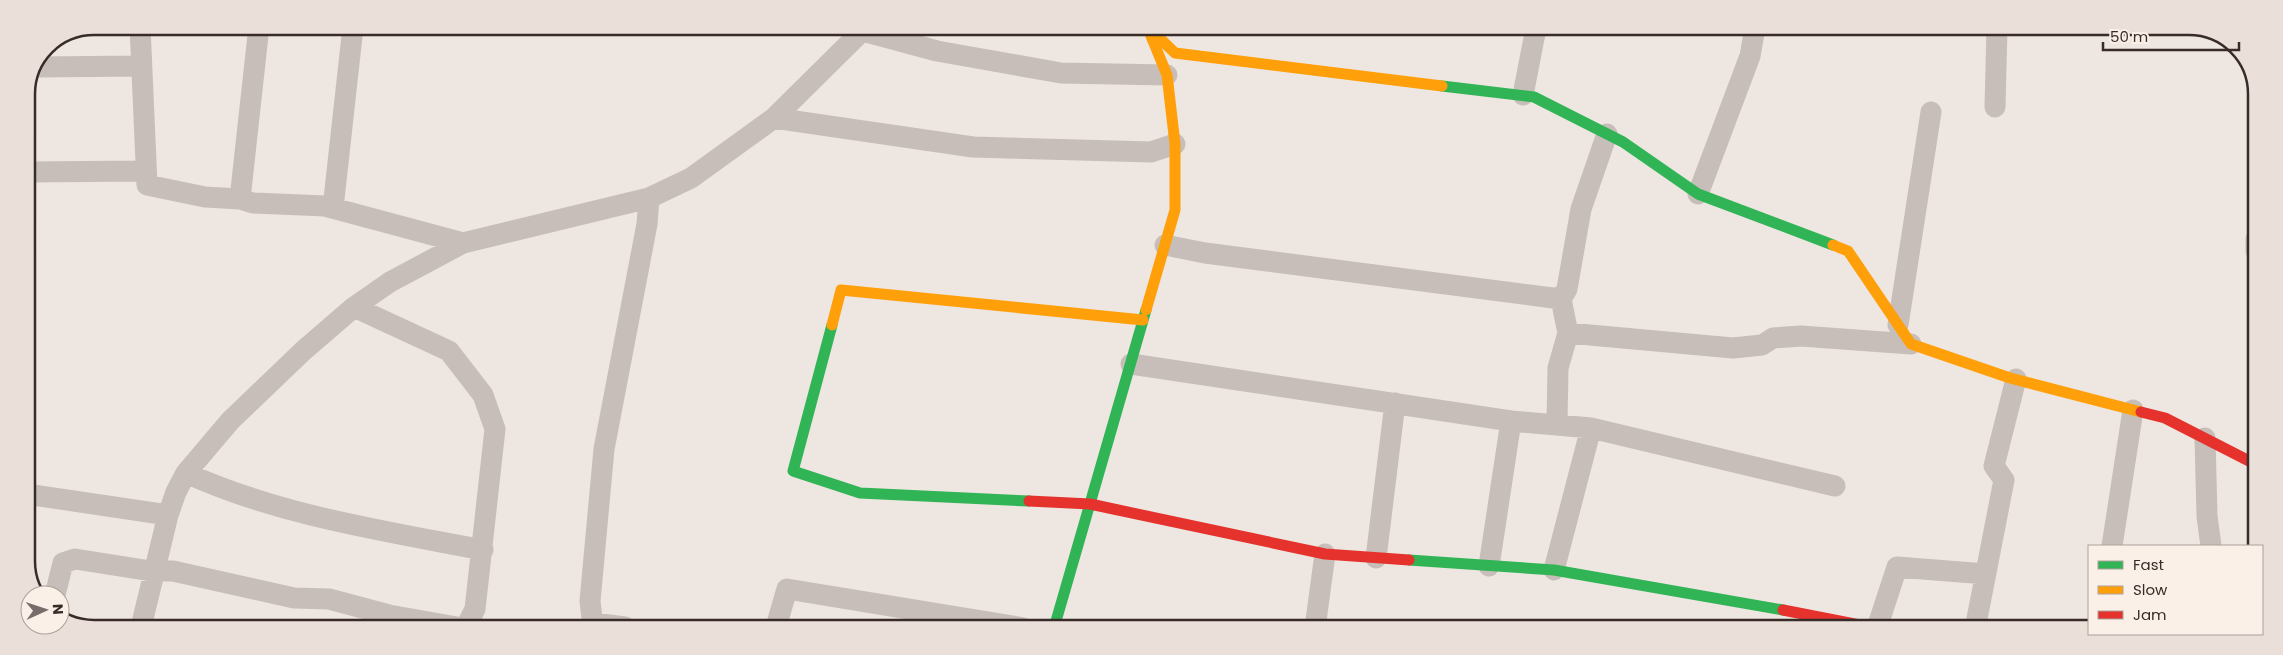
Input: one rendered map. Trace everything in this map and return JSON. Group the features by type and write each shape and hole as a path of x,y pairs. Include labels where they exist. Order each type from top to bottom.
{"street":[{"path":"140,35 147,185 205,197 240,199 253,203 333,208 463,242"},
{"path":"240,199 258,35"},
{"path":"333,208 352,35"},
{"path":"143,620 168,515 176,492 186,473 230,421 303,351 354,307 390,282 463,242 649,198 691,178 774,118 858,35"},
{"path":"884,35 937,51 1062,73 1167,74"},
{"path":"1056,620 1175,210 1175,144 1167,74 1151,35"},
{"path":"1157,35 1176,53 1534,97 1623,142 1698,194 1848,251 1911,344"},
{"path":"1523,96 1535,35"},
{"path":"1698,194 1750,56 1754,35"},
{"path":"1996,107 1997,35"},
{"path":"41,67 141,66"},
{"path":"1898,325 1931,112"},
{"path":"774,118 973,147 1151,152 1175,144"},
{"path":"1557,423 1558,368 1568,333 1561,298 1567,289 1581,210 1607,134"},
{"path":"35,172 146,170"},
{"path":"592,620 590,602 604,449 647,224 649,198"},
{"path":"1165,245 1205,253 1561,298"},
{"path":"1143,320 841,290 793,471 860,492 1090,504 1325,554 1554,570 1844,620"},
{"path":"354,307 449,351 483,395 495,429 475,609 470,620"},
{"path":"1568,333 1732,348 1762,345 1773,338 1801,336 1911,344 2016,380 2165,418 2248,460"},
{"path":"1131,364 1511,421 1557,423 1591,428 1835,486"},
{"path":"1977,620 2004,480 1994,466 2016,380"},
{"path":"1376,558 1395,403"},
{"path":"2112,545 2133,410"},
{"path":"1489,566 1511,421"},
{"path":"1554,570 1591,428"},
{"path":"2206,438 2208,516 2211,545"},
{"path":"186,473 220,488 342,523 482,550"},
{"path":"35,495 168,515"},
{"path":"1316,620 1325,554"},
{"path":"57,585 62,563 75,559 155,571 173,571 294,598 329,599 389,615 417,620"},
{"path":"1879,620 1897,567 1986,574"},
{"path":"778,620 786,589 975,620"}],"traffic: fast":[{"path":"1442,86 1534,97 1623,142 1698,194 1833,245"},
{"path":"1056,620 1146,310"},
{"path":"832,325 793,471 860,493 1029,501"},
{"path":"1409,560 1554,570 1783,610"}],"traffic: slow":[{"path":"1156,35 1175,53 1442,86"},
{"path":"1146,310 1175,210 1175,144 1167,75 1151,36"},
{"path":"1833,245 1848,251 1911,344 2010,378 2141,412"},
{"path":"832,325 841,290 1143,320"}],"traffic: jam":[{"path":"2141,412 2165,418 2248,460"},
{"path":"1029,501 1090,504 1325,554 1409,560"},
{"path":"1783,610 1834,620"}]}
